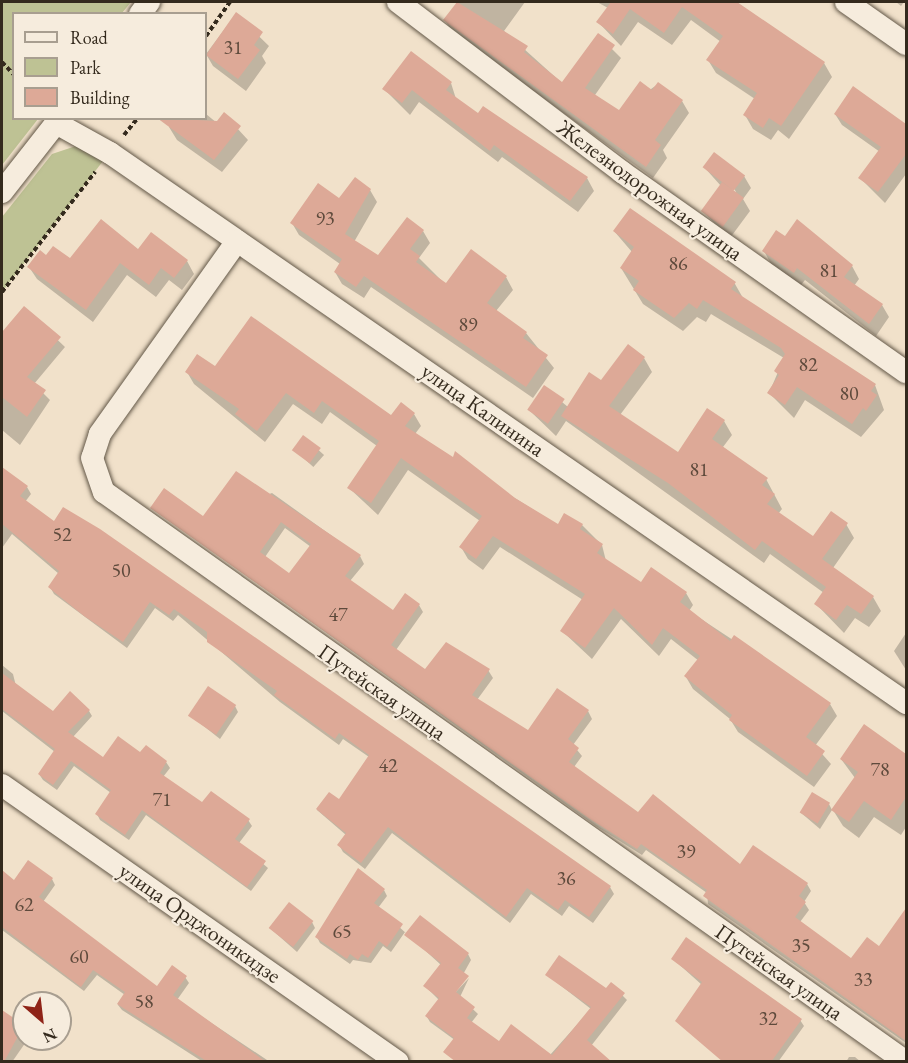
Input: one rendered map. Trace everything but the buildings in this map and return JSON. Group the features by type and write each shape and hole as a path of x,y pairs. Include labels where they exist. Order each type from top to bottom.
{"street":[{"name":"Железнодорожная улица","path":"398,2 622,172 906,372"},
{"path":"846,2 906,44"},
{"path":"2,192 58,121"},
{"name":"улица Калинина","path":"58,121 110,153 906,703"},
{"name":"Путейская улица","path":"237,241 100,434 92,458 104,492 906,1062"},
{"name":"улица Орджоникидзе","path":"2,785 398,1062"}],"path":[{"path":"207,35 230,2"},
{"path":"2,292 136,120"}],"green space":[{"path":"2,2 131,2 123,12 12,12 12,120 37,120 2,165"},
{"path":"76,146 103,161 2,292 2,217 52,154"}]}
